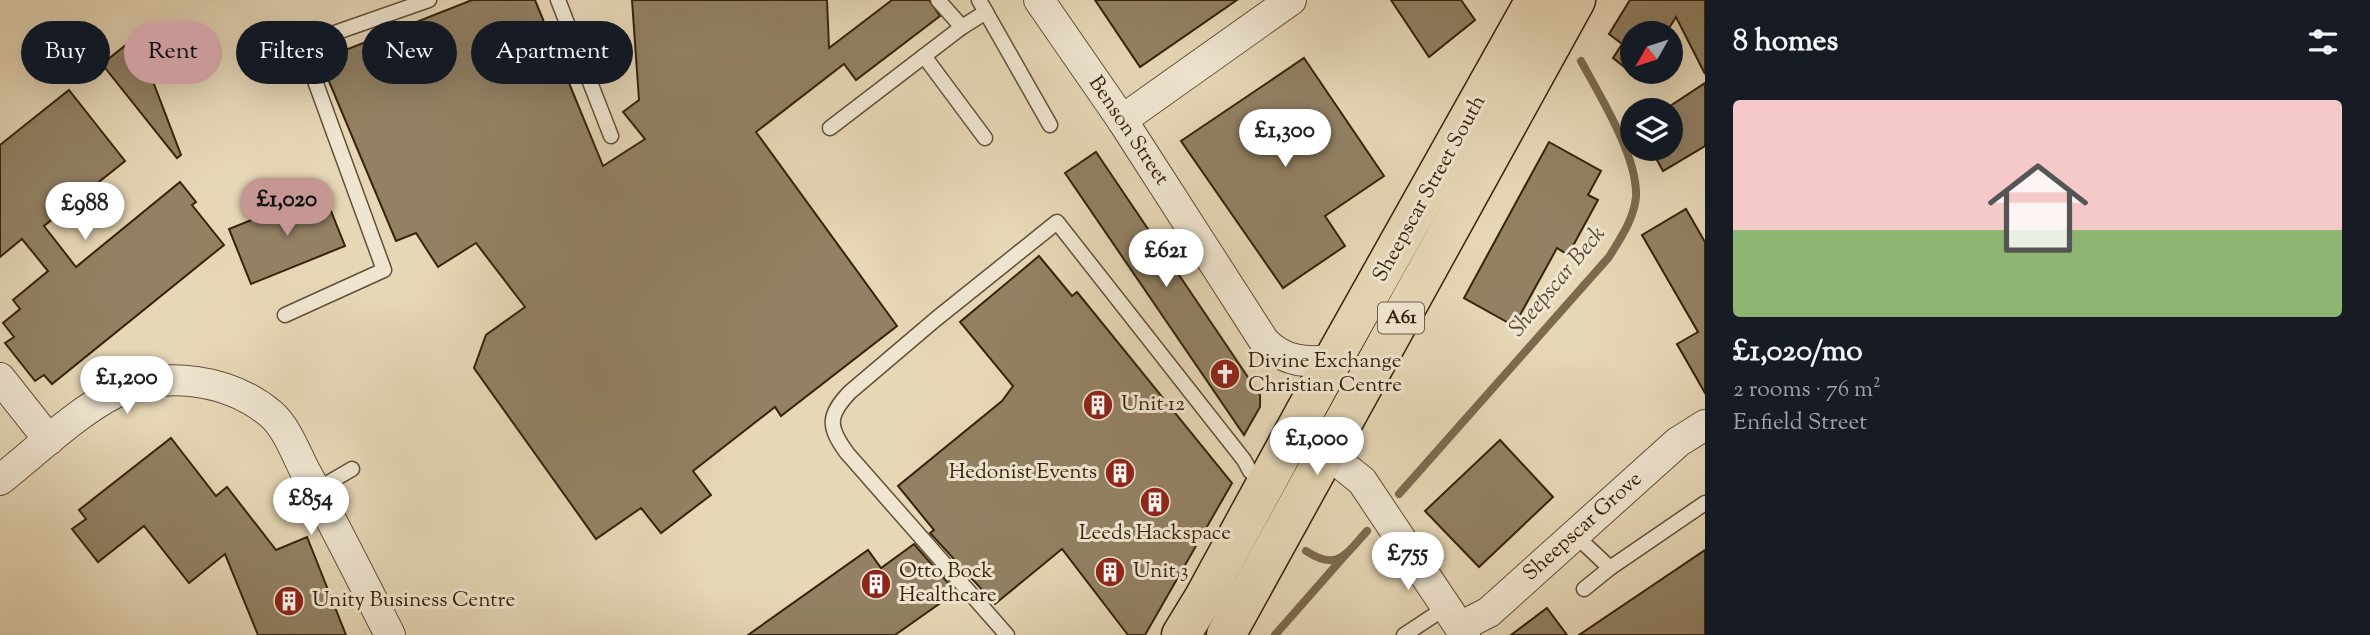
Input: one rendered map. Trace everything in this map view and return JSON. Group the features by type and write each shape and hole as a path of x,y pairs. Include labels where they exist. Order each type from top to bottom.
{"highway":[{"name":"Sheepscar Street South","path":"1181,635 1535,0"},
{"name":"Sheepscar Street South","path":"1226,635 1576,0"}],"street":[{"name":"Benson Street","path":"1039,0 1122,120 1264,341 1275,353 1295,359 1308,362 1333,360"},
{"path":"1122,120 1291,0"},
{"path":"0,378 49,440"},
{"path":"0,480 49,440 113,394 150,381 200,382 223,388 253,402 273,416 316,490 390,635"},
{"name":"Sheepscar Grove","path":"1458,623 1474,621 1489,611 1678,442 1705,425"},
{"path":"1297,428 1363,481 1458,623"}],"lane":[{"path":"285,315 384,270 307,59 312,46 323,37 429,0"},
{"path":"558,0 611,136"},
{"path":"939,0 962,27"},
{"path":"830,128 962,27 983,6 1051,125"},
{"path":"924,56 985,138"},
{"path":"1007,635 847,453 835,437 831,421 837,405 850,392 1057,222 1250,471 1265,486"},
{"path":"316,490 352,469"},
{"path":"1584,589 1705,503"},
{"path":"1574,534 1610,568"},
{"path":"1404,635 1458,623"}],"building":[{"path":"472,0 535,0 544,21 471,21 471,84 569,84 603,166 645,139 623,112 639,100 632,0 827,0 829,48 892,0 929,0 940,16 856,80 844,64 756,132 897,326 781,416 775,407 693,471 711,495 661,533 641,508 596,539 474,368 486,335 525,307 476,243 438,267 416,233 396,241 330,84 348,84 348,49 362,43 362,84 457,84 457,21 419,21"},
{"path":"1095,0 1237,0 1140,67"},
{"path":"1391,0 1461,0 1475,20 1429,57"},
{"path":"1630,0 1705,0 1705,74 1684,33 1684,21 1678,21 1676,17 1674,21 1620,21 1620,42 1609,34"},
{"path":"124,47 124,84 154,84 181,155 177,158 110,74 110,58"},
{"path":"1620,47 1620,64 1613,58"},
{"path":"1304,58 1384,176 1325,216 1345,246 1283,288 1181,141"},
{"path":"1705,83 1705,146 1683,159 1683,98"},
{"path":"69,90 125,161 44,226 76,267 180,182 196,202 192,205 224,245 52,384 44,375 35,381 5,343 14,337 3,323 20,309 13,300 48,271 22,239 0,257 0,145"},
{"path":"1549,142 1601,171 1588,195 1598,200 1568,255 1557,248 1514,326 1464,298"},
{"path":"1096,152 1260,395 1260,407 1244,435 1065,173"},
{"path":"1658,161 1680,161 1663,171"},
{"path":"323,191 345,246 251,284 229,229"},
{"path":"1686,209 1705,242 1705,393 1677,344 1698,332 1642,235"},
{"path":"1039,256 1072,296 1077,292 1232,483 1145,635 1128,635 1062,549 995,604 930,533 934,530 898,486 1002,401 1013,386 960,322"},
{"path":"171,438 216,496 227,487 276,550 307,537 346,635 258,635 225,554 189,583 144,526 98,562 72,529 86,519 79,510"},
{"path":"1500,440 1553,497 1479,567 1425,511"},
{"name":"Otto Bock Healthcare","path":"914,544 956,592 895,635 748,635 868,550 881,568"},
{"path":"1705,550 1705,635 1579,635 1662,579"},
{"path":"1547,608 1567,635 1511,635"}],"waterway":[{"name":"Sheepscar Beck","path":"1399,494 1609,257 1629,221 1636,197 1631,164 1616,127 1581,61"},
{"name":"Sheepscar Beck","path":"1306,551 1326,560 1341,558 1367,531"},
{"path":"1275,635 1347,553"}],"place":[{"name":"Divine Exchange Christian Centre","path":"1225,374"},
{"name":"Unit 12","path":"1098,405"},
{"name":"Hedonist Events","path":"1120,473"},
{"name":"Leeds Hackspace","path":"1155,502"},
{"name":"Unit 3","path":"1110,572"},
{"name":"Otto Bock Healthcare","path":"876,584"},
{"name":"Unity Business Centre","path":"289,601"}]}
